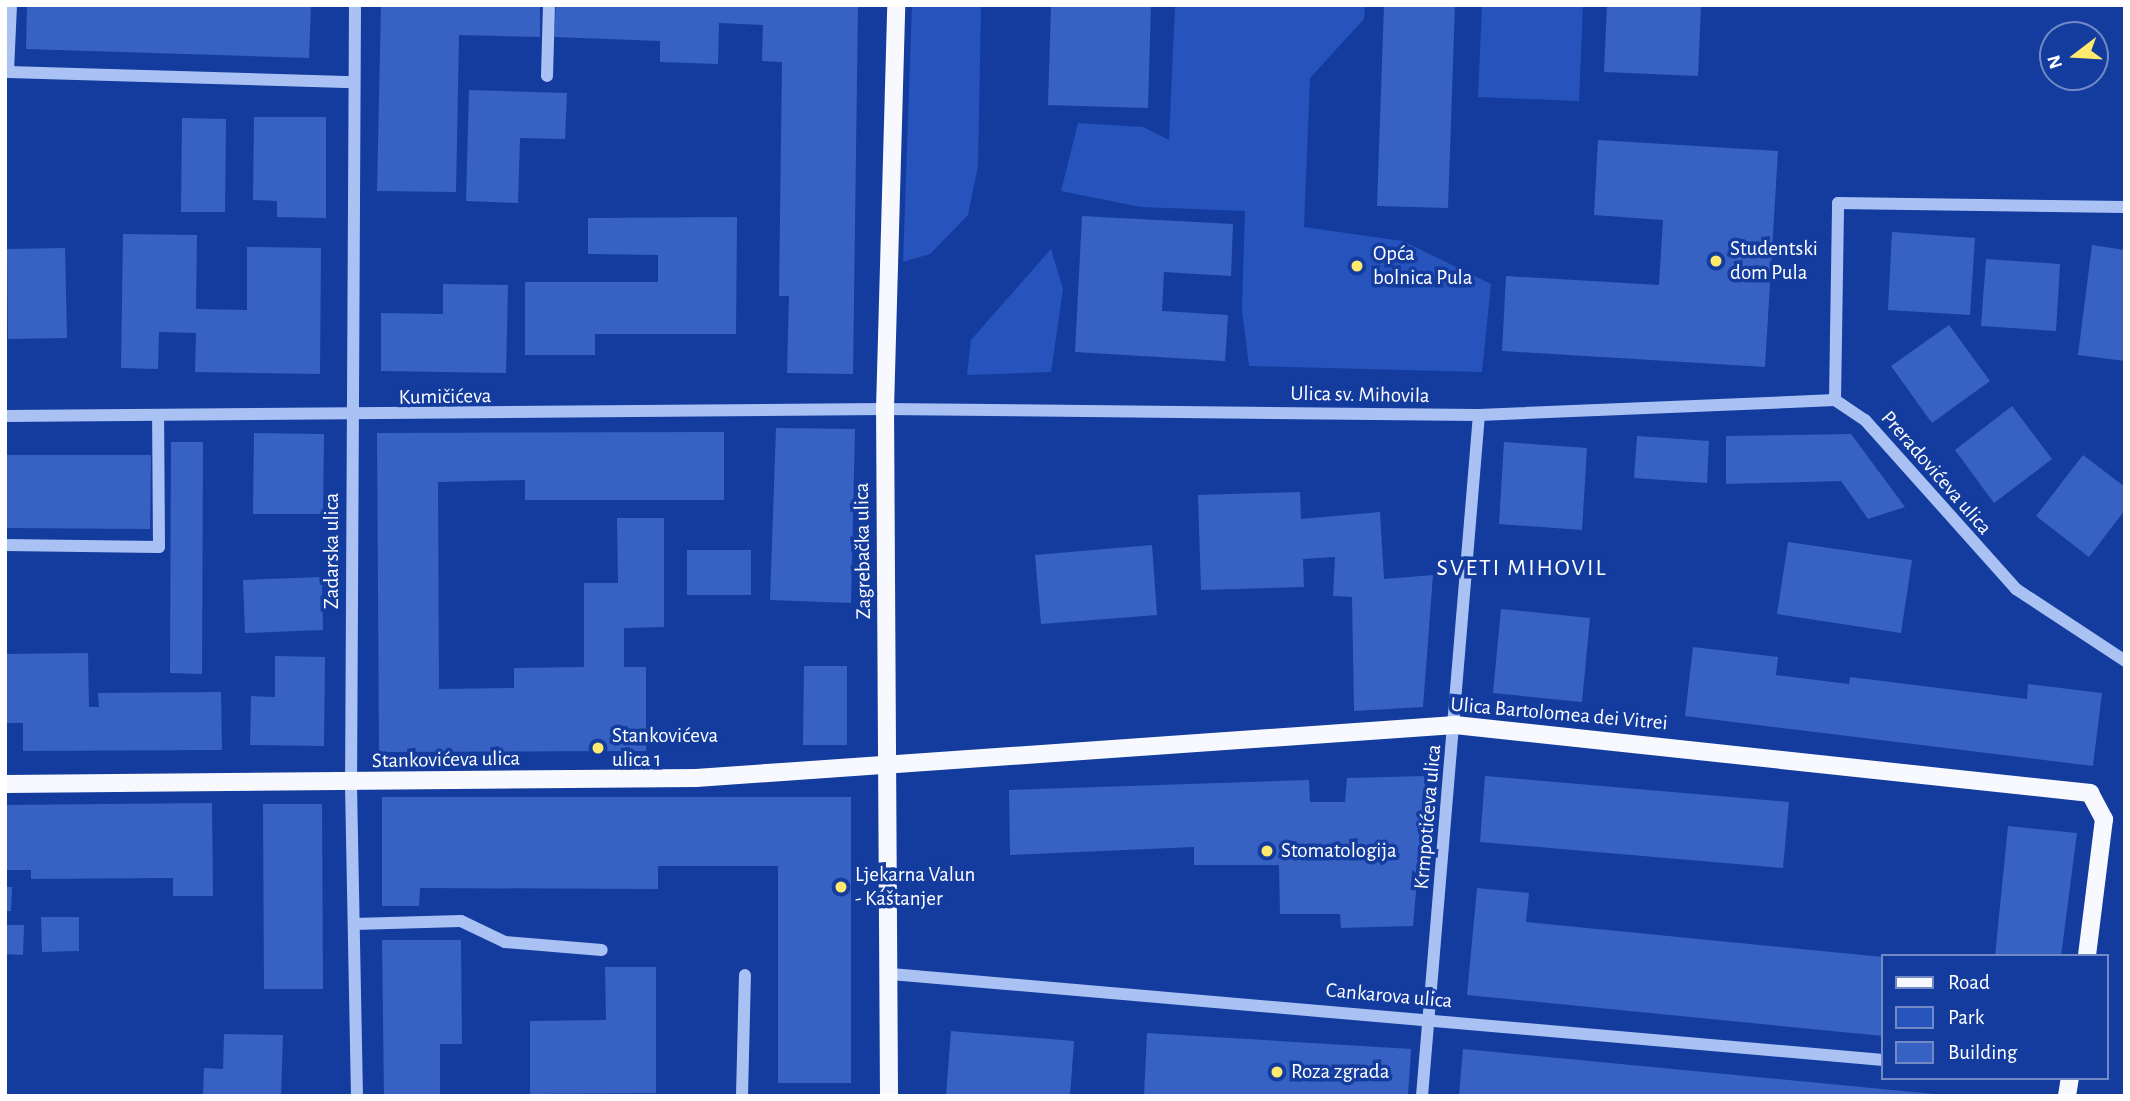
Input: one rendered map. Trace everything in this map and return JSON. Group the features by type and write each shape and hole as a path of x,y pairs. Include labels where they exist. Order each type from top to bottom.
{"main road":[{"name":"Zagrebačka ulica","path":"889,1096 891,974 884,409 896,5"},
{"name":"Ulica Bartolomea dei Vitrei","path":"888,768 1455,725 2066,788 2097,797 2104,819 2087,954"},
{"name":"Stankovićeva ulica","path":"5,784 351,785 888,768"}],"street":[{"path":"11,5 8,72 354,82"},
{"name":"Zadarska ulica","path":"355,5 351,785 357,1096"},
{"path":"547,76 549,5"},
{"path":"1835,400 1838,203 2125,207"},
{"name":"Ulica sv. Mihovila","path":"884,409 1479,415 1835,400"},
{"name":"Preradovićeva ulica","path":"1835,400 1866,420 2015,589 2125,660"},
{"name":"Kumičićeva","path":"5,416 351,418 884,409"},
{"name":"Krmpotićeva ulica","path":"1422,1096 1479,415"},
{"path":"5,545 159,547 158,417"},
{"path":"354,924 461,921 505,942 602,950"},
{"name":"Cankarova ulica","path":"891,974 1429,1018 1882,1060"},
{"path":"742,1096 745,975"}],"green space":[{"path":"912,5 981,5 978,166 968,215 930,254 903,262"},
{"path":"1175,5 1365,5 1364,19 1310,78 1304,227 1403,241 1491,284 1482,372 1249,366 1242,310 1245,211 1141,207 1061,191 1078,123 1143,127 1169,140"},
{"path":"1482,5 1583,5 1579,101 1478,97"},
{"path":"1051,249 1063,289 1051,372 967,375 971,340"}],"building":[{"path":"27,5 311,5 309,58 26,49"},
{"path":"381,5 540,5 540,37 459,35 456,192 377,191"},
{"path":"556,5 858,5 853,374 787,373 789,296 779,296 782,62 762,61 763,25 719,23 718,64 660,62 660,41 554,37"},
{"path":"1051,5 1151,5 1148,108 1048,105"},
{"path":"1384,5 1455,5 1448,208 1377,206"},
{"path":"1607,5 1701,5 1698,76 1604,72"},
{"path":"469,90 567,93 565,139 520,138 518,203 466,201"},
{"path":"254,117 326,117 326,218 277,217 277,201 253,200"},
{"path":"182,118 226,119 225,212 181,212"},
{"name":"Studentski dom Pula","path":"1598,140 1778,151 1765,367 1502,351 1506,276 1659,285 1663,220 1594,215"},
{"path":"1082,216 1233,224 1231,276 1164,272 1162,311 1228,315 1225,361 1075,352"},
{"path":"737,217 736,334 595,334 595,355 525,355 525,282 658,282 658,255 588,254 588,218"},
{"path":"1892,232 1975,238 1970,315 1888,310"},
{"path":"123,234 197,235 196,309 247,310 247,247 321,248 320,374 195,372 196,333 159,332 158,369 121,368"},
{"path":"2092,245 2125,250 2125,361 2078,355"},
{"path":"65,248 67,338 8,339 7,249"},
{"path":"1986,259 2060,264 2056,331 1981,326"},
{"path":"443,284 508,285 506,373 381,371 381,313 443,314"},
{"path":"1949,325 1990,381 1932,423 1891,366"},
{"path":"2012,406 2052,459 1994,503 1955,450"},
{"path":"776,428 855,429 851,603 770,600"},
{"path":"724,432 724,500 525,500 525,480 438,482 439,689 514,688 514,668 584,667 584,583 618,583 617,518 664,518 664,627 624,628 624,667 646,667 646,751 379,752 377,433"},
{"path":"254,433 324,434 323,514 253,514"},
{"path":"1851,434 1905,507 1868,519 1841,481 1726,484 1726,436"},
{"path":"1637,436 1709,441 1707,483 1634,478"},
{"path":"171,442 203,442 202,674 170,673"},
{"path":"1504,442 1587,448 1582,530 1499,524"},
{"path":"5,455 151,455 150,529 5,528"},
{"path":"2083,455 2125,487 2125,510 2089,557 2036,516"},
{"path":"1300,492 1301,519 1380,512 1384,579 1433,575 1423,707 1354,711 1352,597 1333,596 1335,557 1303,559 1304,587 1201,590 1198,495"},
{"path":"1788,542 1912,560 1901,633 1777,614"},
{"path":"1152,545 1157,615 1041,624 1035,555"},
{"path":"687,550 751,550 751,595 687,595"},
{"path":"322,577 323,630 245,633 243,580"},
{"path":"1501,609 1590,618 1582,702 1493,693"},
{"path":"1693,647 1778,657 1776,675 1849,684 1850,677 2027,699 2028,684 2102,693 2093,766 1685,716"},
{"path":"88,653 89,707 99,707 98,693 221,692 222,750 23,751 23,723 5,723 5,654"},
{"path":"275,656 325,657 324,746 250,745 251,696 275,697"},
{"path":"804,666 847,666 847,745 803,745"},
{"path":"1426,776 1413,926 1341,928 1340,914 1280,914 1279,865 1194,865 1194,847 1010,855 1009,790 1309,780 1310,802 1345,802 1347,778"},
{"path":"1485,776 1789,802 1783,868 1480,842"},
{"path":"382,797 851,797 851,1083 778,1083 778,866 658,866 658,889 420,888 419,906 382,906"},
{"path":"212,803 213,896 173,896 173,878 31,879 31,870 5,870 5,805"},
{"path":"263,804 322,804 323,989 264,989"},
{"path":"2008,826 2077,833 2061,954 1995,954"},
{"path":"5,887 12,887 11,911 5,911"},
{"path":"1477,888 1529,893 1526,922 1882,957 1882,1036 1467,995"},
{"path":"41,917 79,917 79,951 42,952"},
{"path":"5,925 24,925 23,955 5,954"},
{"path":"382,940 461,940 462,1044 440,1044 440,1096 384,1096"},
{"path":"605,967 656,967 656,1093 530,1094 530,1021 606,1020"},
{"path":"951,1031 1074,1041 1070,1096 946,1096"},
{"name":"Roza zgrada","path":"1147,1033 1411,1049 1408,1096 1144,1096"},
{"path":"224,1034 283,1035 281,1096 203,1096 204,1068 223,1069"},
{"path":"1463,1049 1934,1094 1934,1096 1459,1096"}],"place":[{"name":"Studentski dom Pula","path":"1716,261"},
{"name":"Opća bolnica Pula","path":"1357,266"},
{"name":"Stankovićeva ulica 1","path":"598,748"},
{"name":"Stomatologija","path":"1267,851"},
{"name":"Ljekarna Valun - Kaštanjer","path":"841,887"},
{"name":"Roza zgrada","path":"1277,1072"}],"district":[{"name":"SVETI MIHOVIL","path":"1522,569"}]}
